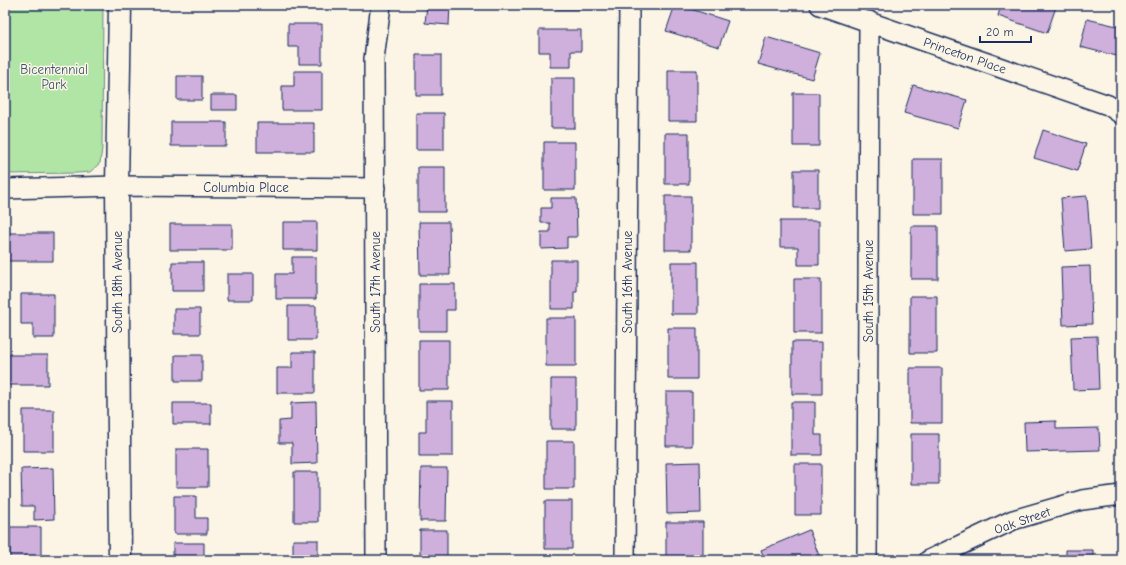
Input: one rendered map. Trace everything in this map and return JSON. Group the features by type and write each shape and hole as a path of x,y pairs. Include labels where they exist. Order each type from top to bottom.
{"street":[{"name":"South 18th Avenue","path":"120,5 117,186 120,560"},
{"name":"South 17th Avenue","path":"376,560 374,59 381,5"},
{"name":"South 16th Avenue","path":"625,560 629,5"},
{"name":"Princeton Place","path":"820,5 869,21 1115,110"},
{"name":"South 15th Avenue","path":"867,560 869,21"},
{"name":"Columbia Place","path":"5,189 117,186 375,188"},
{"name":"Oak Street","path":"929,560 1013,520 1082,500 1121,495"}],"green space":[{"name":"Bicentennial Park","path":"5,5 103,5 102,148 100,163 90,172 5,174"}],"building":[{"path":"427,5 450,5 449,25 425,23"},
{"path":"556,5 593,5 593,9 556,9"},
{"path":"675,5 728,21 719,47 666,31"},
{"path":"962,5 976,5 975,9"},
{"path":"1001,5 1051,5 1056,7 1047,33 998,16"},
{"path":"1087,19 1121,27 1121,57 1080,47"},
{"path":"288,24 322,24 322,64 299,64 299,47 288,47"},
{"path":"539,30 581,30 581,51 571,51 571,67 550,67 550,52 539,52"},
{"path":"766,37 820,53 812,79 758,64"},
{"path":"416,55 441,55 441,95 416,95"},
{"path":"668,70 697,70 697,121 668,121"},
{"path":"294,71 322,71 322,110 282,110 282,86 294,86"},
{"path":"177,76 202,76 202,100 177,100"},
{"path":"551,78 575,78 575,128 551,128"},
{"path":"913,85 967,100 958,128 904,113"},
{"path":"793,93 819,93 819,146 793,146"},
{"path":"211,95 237,95 237,110 211,110"},
{"path":"416,113 444,113 444,150 416,150"},
{"path":"171,122 226,122 226,146 171,146"},
{"path":"257,123 314,123 314,152 257,152"},
{"path":"1043,130 1086,144 1077,171 1034,158"},
{"path":"665,133 689,133 689,184 665,184"},
{"path":"544,142 575,142 575,190 544,190"},
{"path":"913,159 943,159 943,214 913,214"},
{"path":"418,167 445,167 445,212 418,212"},
{"path":"794,170 818,170 818,208 794,208"},
{"path":"665,196 691,196 691,250 665,250"},
{"path":"1087,196 1091,249 1065,251 1061,198"},
{"path":"551,198 576,198 577,237 567,237 567,248 541,249 541,232 550,232 550,223 541,223 541,208 551,208"},
{"path":"780,221 819,221 819,265 798,265 798,247 780,247"},
{"path":"283,222 317,222 317,250 283,250"},
{"path":"419,222 449,222 450,275 420,275"},
{"path":"170,224 232,224 232,250 170,250"},
{"path":"911,226 938,226 938,279 911,279"},
{"path":"5,233 53,233 53,261 5,261"},
{"path":"292,257 316,257 316,299 276,299 276,274 292,274"},
{"path":"551,260 577,260 577,292 574,292 574,309 551,309"},
{"path":"172,262 203,262 203,291 172,291"},
{"path":"671,262 698,262 698,314 671,314"},
{"path":"1090,266 1092,324 1063,325 1061,267"},
{"path":"227,274 253,274 253,300 227,300"},
{"path":"794,279 821,279 821,333 794,333"},
{"path":"419,284 455,284 455,310 446,310 446,331 419,331"},
{"path":"21,294 54,294 54,338 33,338 33,324 21,324"},
{"path":"910,296 937,296 937,353 910,353"},
{"path":"288,306 316,306 316,340 288,340"},
{"path":"174,309 200,309 200,334 174,334"},
{"path":"546,318 576,318 576,366 546,366"},
{"path":"668,328 697,328 697,379 668,379"},
{"path":"1097,336 1099,389 1073,390 1071,337"},
{"path":"419,340 449,340 449,390 419,390"},
{"path":"792,342 822,342 822,394 792,394"},
{"path":"292,352 315,352 315,393 277,393 277,368 292,368"},
{"path":"5,355 48,355 48,385 5,385"},
{"path":"175,355 202,355 202,381 175,381"},
{"path":"910,368 942,368 942,423 910,423"},
{"path":"551,379 576,379 576,429 551,429"},
{"path":"666,392 692,392 692,446 666,446"},
{"path":"426,401 453,401 453,456 419,456 419,432 426,432"},
{"path":"316,402 317,463 292,464 292,443 279,443 279,421 291,420 291,403"},
{"path":"791,402 815,402 815,435 822,435 822,455 791,455"},
{"path":"173,403 211,403 211,424 173,424"},
{"path":"23,410 54,410 54,451 23,451"},
{"path":"1056,421 1056,429 1099,428 1100,450 1025,452 1024,422"},
{"path":"911,434 939,434 939,484 911,484"},
{"path":"546,441 574,441 574,489 546,489"},
{"path":"176,449 208,449 208,487 176,487"},
{"path":"700,462 701,513 667,514 666,463"},
{"path":"795,464 821,464 821,515 795,515"},
{"path":"53,468 54,519 34,520 34,506 22,506 21,469"},
{"path":"421,468 447,468 446,521 420,521"},
{"path":"294,472 318,472 318,522 294,522"},
{"path":"174,496 196,496 196,518 207,518 207,534 174,534"},
{"path":"545,501 572,501 572,549 545,549"},
{"path":"666,522 703,522 703,560 666,560"},
{"path":"10,527 41,527 41,560 10,560"},
{"path":"420,530 447,530 447,560 420,560"},
{"path":"809,530 820,558 815,560 765,560 761,550"},
{"path":"293,540 318,540 318,560 293,560"},
{"path":"173,543 204,543 204,560 173,560"},
{"path":"1066,550 1093,550 1093,560 1066,560"}]}
